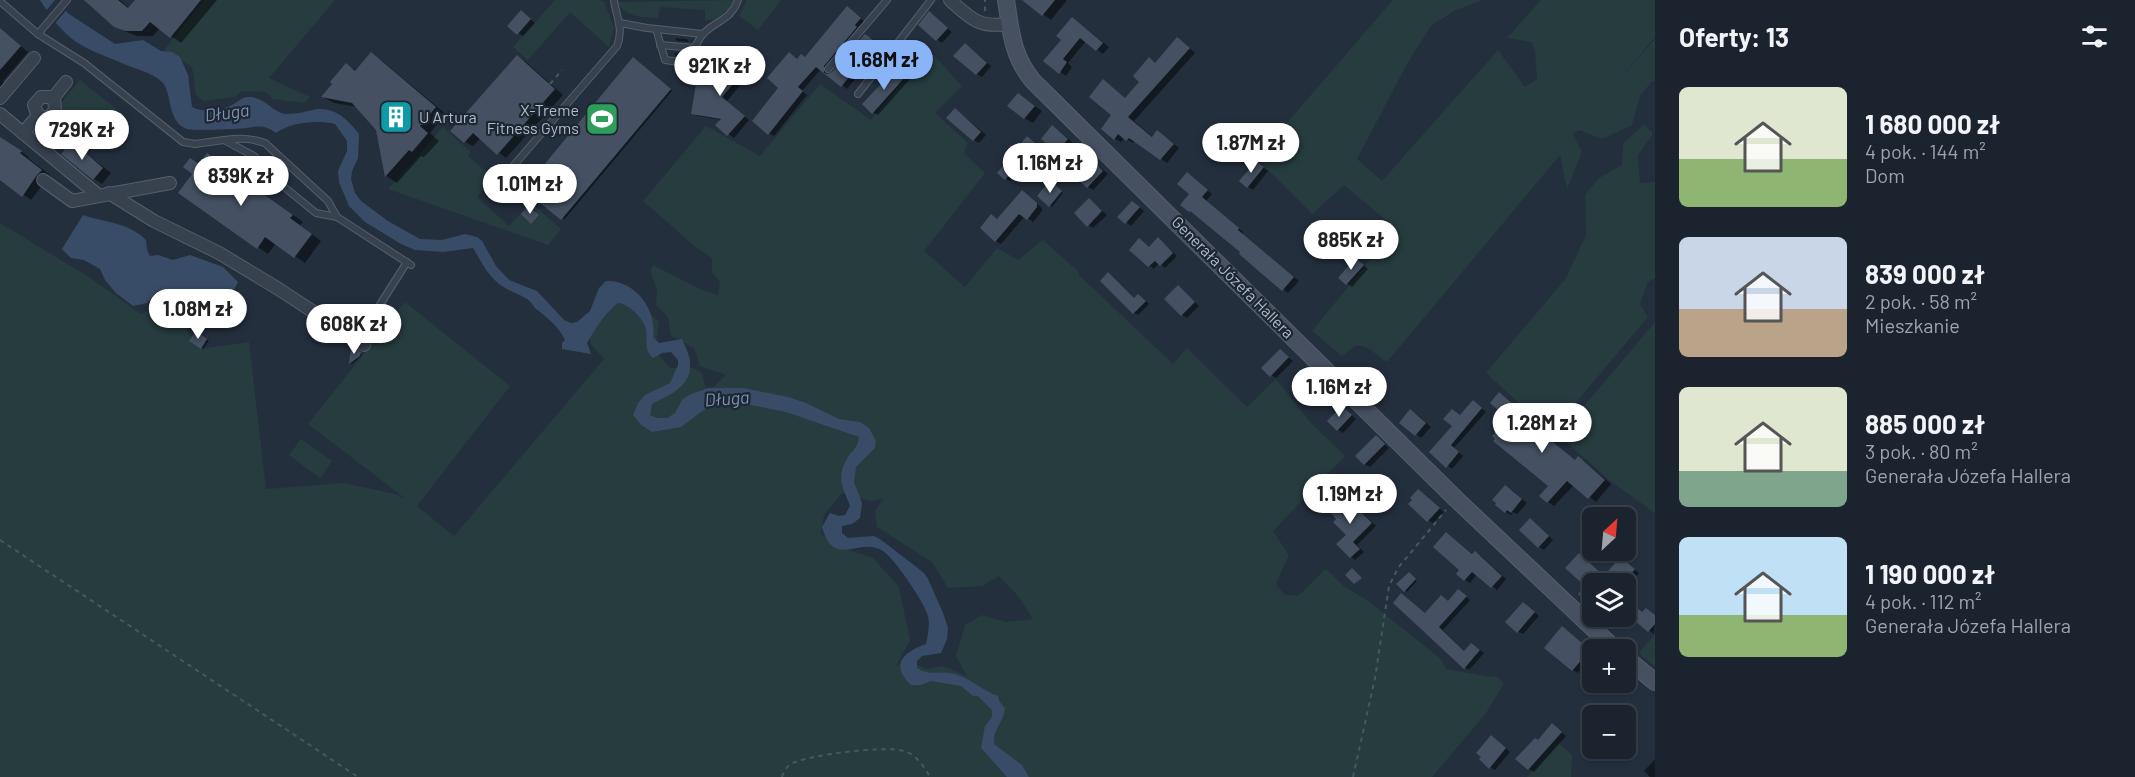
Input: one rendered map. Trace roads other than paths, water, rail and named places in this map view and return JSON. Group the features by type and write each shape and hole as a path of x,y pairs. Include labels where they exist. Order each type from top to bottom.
{"street":[{"path":"950,0 967,16 979,23 993,26 1008,9"},
{"name":"Generała Józefa Hallera","path":"1008,9 1012,55 1034,81 1456,499 1604,639"},
{"path":"0,98 34,58"},
{"path":"22,133 38,116 34,105 40,97 54,97 66,82"},
{"path":"0,114 104,194 229,259 361,343"},
{"path":"43,180 72,201 171,183"},
{"path":"1636,666 1655,682"}],"lane":[{"path":"38,34 67,0"},
{"path":"506,194 508,172 614,50 620,36 620,23 614,0"},
{"path":"656,29 664,60 688,63 703,34 731,13 738,0"},
{"path":"828,69 887,0"},
{"path":"858,94 931,0"},
{"path":"2,3 38,34 84,63 183,142 195,144 237,138 264,143 328,201 337,217"},
{"path":"620,23 703,34"},
{"path":"660,45 695,48"},
{"path":"224,141 254,156 278,182 316,213 337,217 409,264 361,343"}],"water":[{"name":"Długa","path":"40,0 56,0 69,14 115,44 143,40 161,51 172,52 180,57 188,75 192,107 197,109 218,110 244,98 253,97 283,114 324,109 341,116 359,134 358,158 351,179 355,193 361,201 388,221 420,239 442,240 465,234 477,237 482,241 496,266 509,280 537,291 564,320 571,323 577,322 590,311 599,288 606,281 626,285 635,291 648,307 653,337 659,343 682,339 690,361 690,370 684,383 673,393 652,404 650,415 667,418 675,413 682,400 708,388 743,388 788,397 839,419 860,422 869,428 876,441 875,448 856,467 854,482 862,503 860,518 852,524 842,526 842,533 848,538 874,536 924,573 948,628 947,639 941,653 922,656 917,661 917,668 929,673 957,675 998,696 1005,708 995,734 994,744 1022,765 1029,777 1007,777 981,748 985,726 992,717 992,710 978,696 973,696 961,686 931,681 921,685 911,685 904,678 900,665 902,660 911,651 926,644 929,619 915,591 895,563 883,551 874,547 840,550 833,547 827,540 822,527 830,513 845,515 850,506 841,475 845,462 856,447 859,437 786,412 746,404 709,406 681,427 652,432 641,425 633,415 638,403 645,395 670,383 678,360 671,352 662,353 653,358 650,355 647,348 646,329 639,316 631,309 618,303 609,312 587,343 591,354 562,349 562,343 565,340 556,327 528,300 505,288 494,279 473,248 443,252 415,250 365,222 349,206 339,182 338,171 347,151 347,141 335,124 304,123 289,126 276,133 265,127 187,129 176,120 168,93 159,79 78,43 60,27"},
{"path":"83,215 116,224 139,234 146,240 150,256 158,255 173,260 190,255 223,267 238,282 232,294 224,301 223,321 213,320 177,294 157,291 147,303 133,306 116,293 105,280 100,269 84,260 71,258 62,249"}],"place":[{"name":"U Artura","path":"396,117"},
{"name":"X-Treme Fitness Gyms","path":"602,119"}]}
